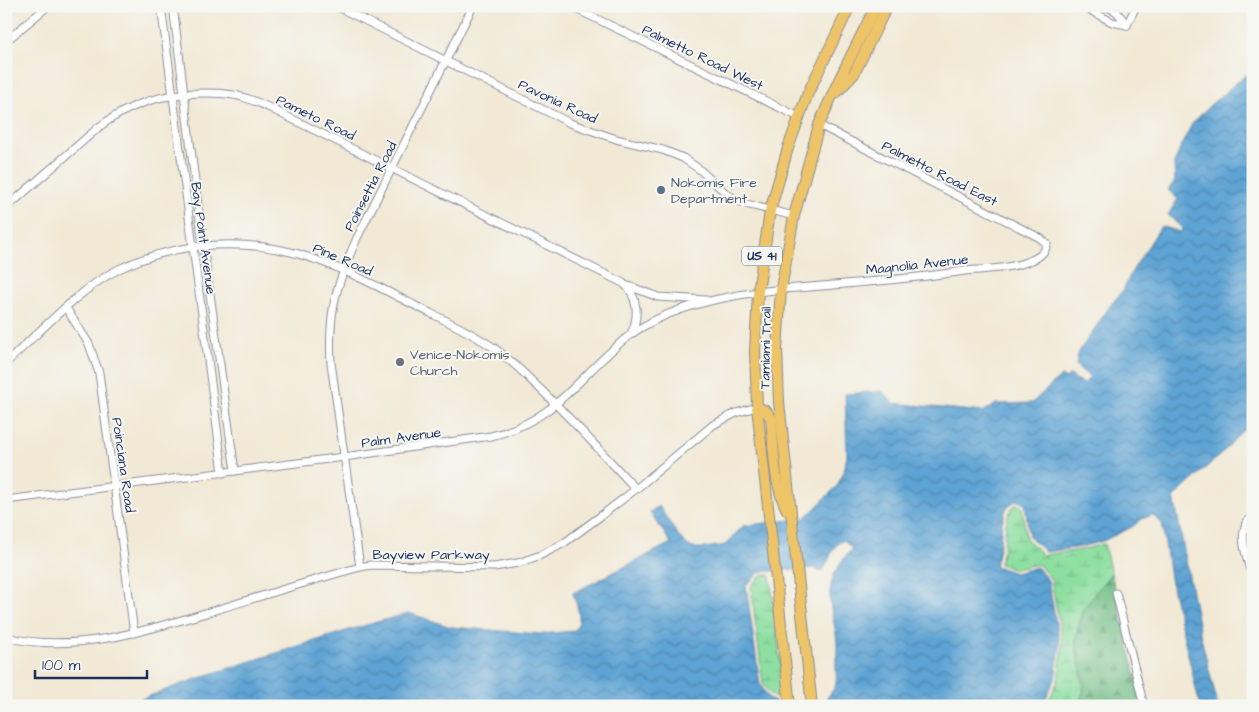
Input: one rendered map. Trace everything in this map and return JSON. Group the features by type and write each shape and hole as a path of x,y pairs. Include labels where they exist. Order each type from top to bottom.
{"main road":[{"name":"Tamiami Trail","path":"790,701 757,407 755,351 758,292 770,212 782,165 817,74 850,6"},
{"name":"Tamiami Trail","path":"812,706 778,385 780,290 794,216 819,125 876,6"},
{"path":"831,98 854,74 887,6"},
{"path":"757,407 766,411 771,418 780,490 791,518"}],"street":[{"path":"6,41 48,6"},
{"name":"Bay Point Avenue","path":"161,6 223,473"},
{"name":"Bay Point Avenue","path":"173,6 203,245 235,471"},
{"name":"Pavonia Road","path":"336,6 583,129 663,150 678,156 735,199 770,212 794,216"},
{"name":"Poinsettia Road","path":"360,566 332,363 330,338 335,296 343,271 473,6"},
{"name":"Palmetto Road West","path":"570,6 799,117"},
{"path":"1082,6 1112,22 1126,25"},
{"path":"1106,6 1117,12 1126,25"},
{"path":"1126,25 1136,6"},
{"name":"Pameto Road","path":"6,208 67,154 114,116 143,102 173,94 221,94 252,100 639,291 658,297 711,301"},
{"name":"Palmetto Road East","path":"819,125 1040,238 1047,244"},
{"name":"Magnolia Avenue","path":"758,292 922,277 1018,264 1028,262 1042,254 1047,244"},
{"name":"Pine Road","path":"6,363 66,308 96,283 117,270 148,257 203,245 274,248 310,258 343,271 470,334 496,349 556,404 636,489"},
{"path":"623,283 630,289 635,299 636,320 630,335"},
{"name":"Palm Avenue","path":"6,500 344,457 497,435 526,424 556,404 630,335 671,314 711,301 758,292"},
{"name":"Poinciana Road","path":"66,308 89,344 96,364 134,633"},
{"name":"Bayview Parkway","path":"6,637 25,641 56,643 134,633 360,566 494,567 518,563 541,555 564,543 636,489 713,424 736,412 757,407"},
{"path":"1253,515 1245,524 1243,538 1253,580"},
{"path":"1116,593 1144,706"}],"green space":[{"path":"1016,504 1022,507 1026,538 1043,555 1081,550 1104,544 1111,573 1082,610 1075,642 1084,688 1078,706 1046,706 1058,681 1063,643 1051,579 1038,564 1015,569 999,564 1004,547 1007,518"},
{"path":"1111,573 1143,706 1078,706 1084,688 1075,642 1082,610"},
{"path":"761,575 770,575 785,699 772,695 763,683 751,586"}],"water":[{"path":"1253,69 1253,430 1243,430 1223,452 1174,497 1199,629 1218,706 1200,706 1170,578 1162,523 1152,515 1103,541 1081,547 1045,552 1029,536 1025,504 1016,500 1006,509 995,566 1015,573 1037,567 1048,580 1060,644 1055,679 1042,706 135,706 141,699 204,676 409,613 451,627 541,634 573,631 577,627 579,618 573,593 671,543 650,512 659,506 673,528 686,544 693,548 725,545 743,526 805,518 837,486 844,472 847,455 845,394 882,391 893,403 983,412 996,404 1032,403 1061,376 1066,379 1070,375 1084,384 1090,377 1076,366 1078,353 1124,289 1131,273 1161,226 1181,232 1183,229 1168,215 1178,199 1168,190 1175,181 1174,164 1181,146 1192,124 1209,106","holes":["844,540 852,549 836,571 830,591 837,639 835,686 825,700 777,703 769,699 760,684 746,585 760,572 813,568 821,572 839,542"]}],"place":[{"name":"Nokomis Fire Department","path":"661,190"},
{"name":"Venice-Nokomis Church","path":"400,362"}]}
